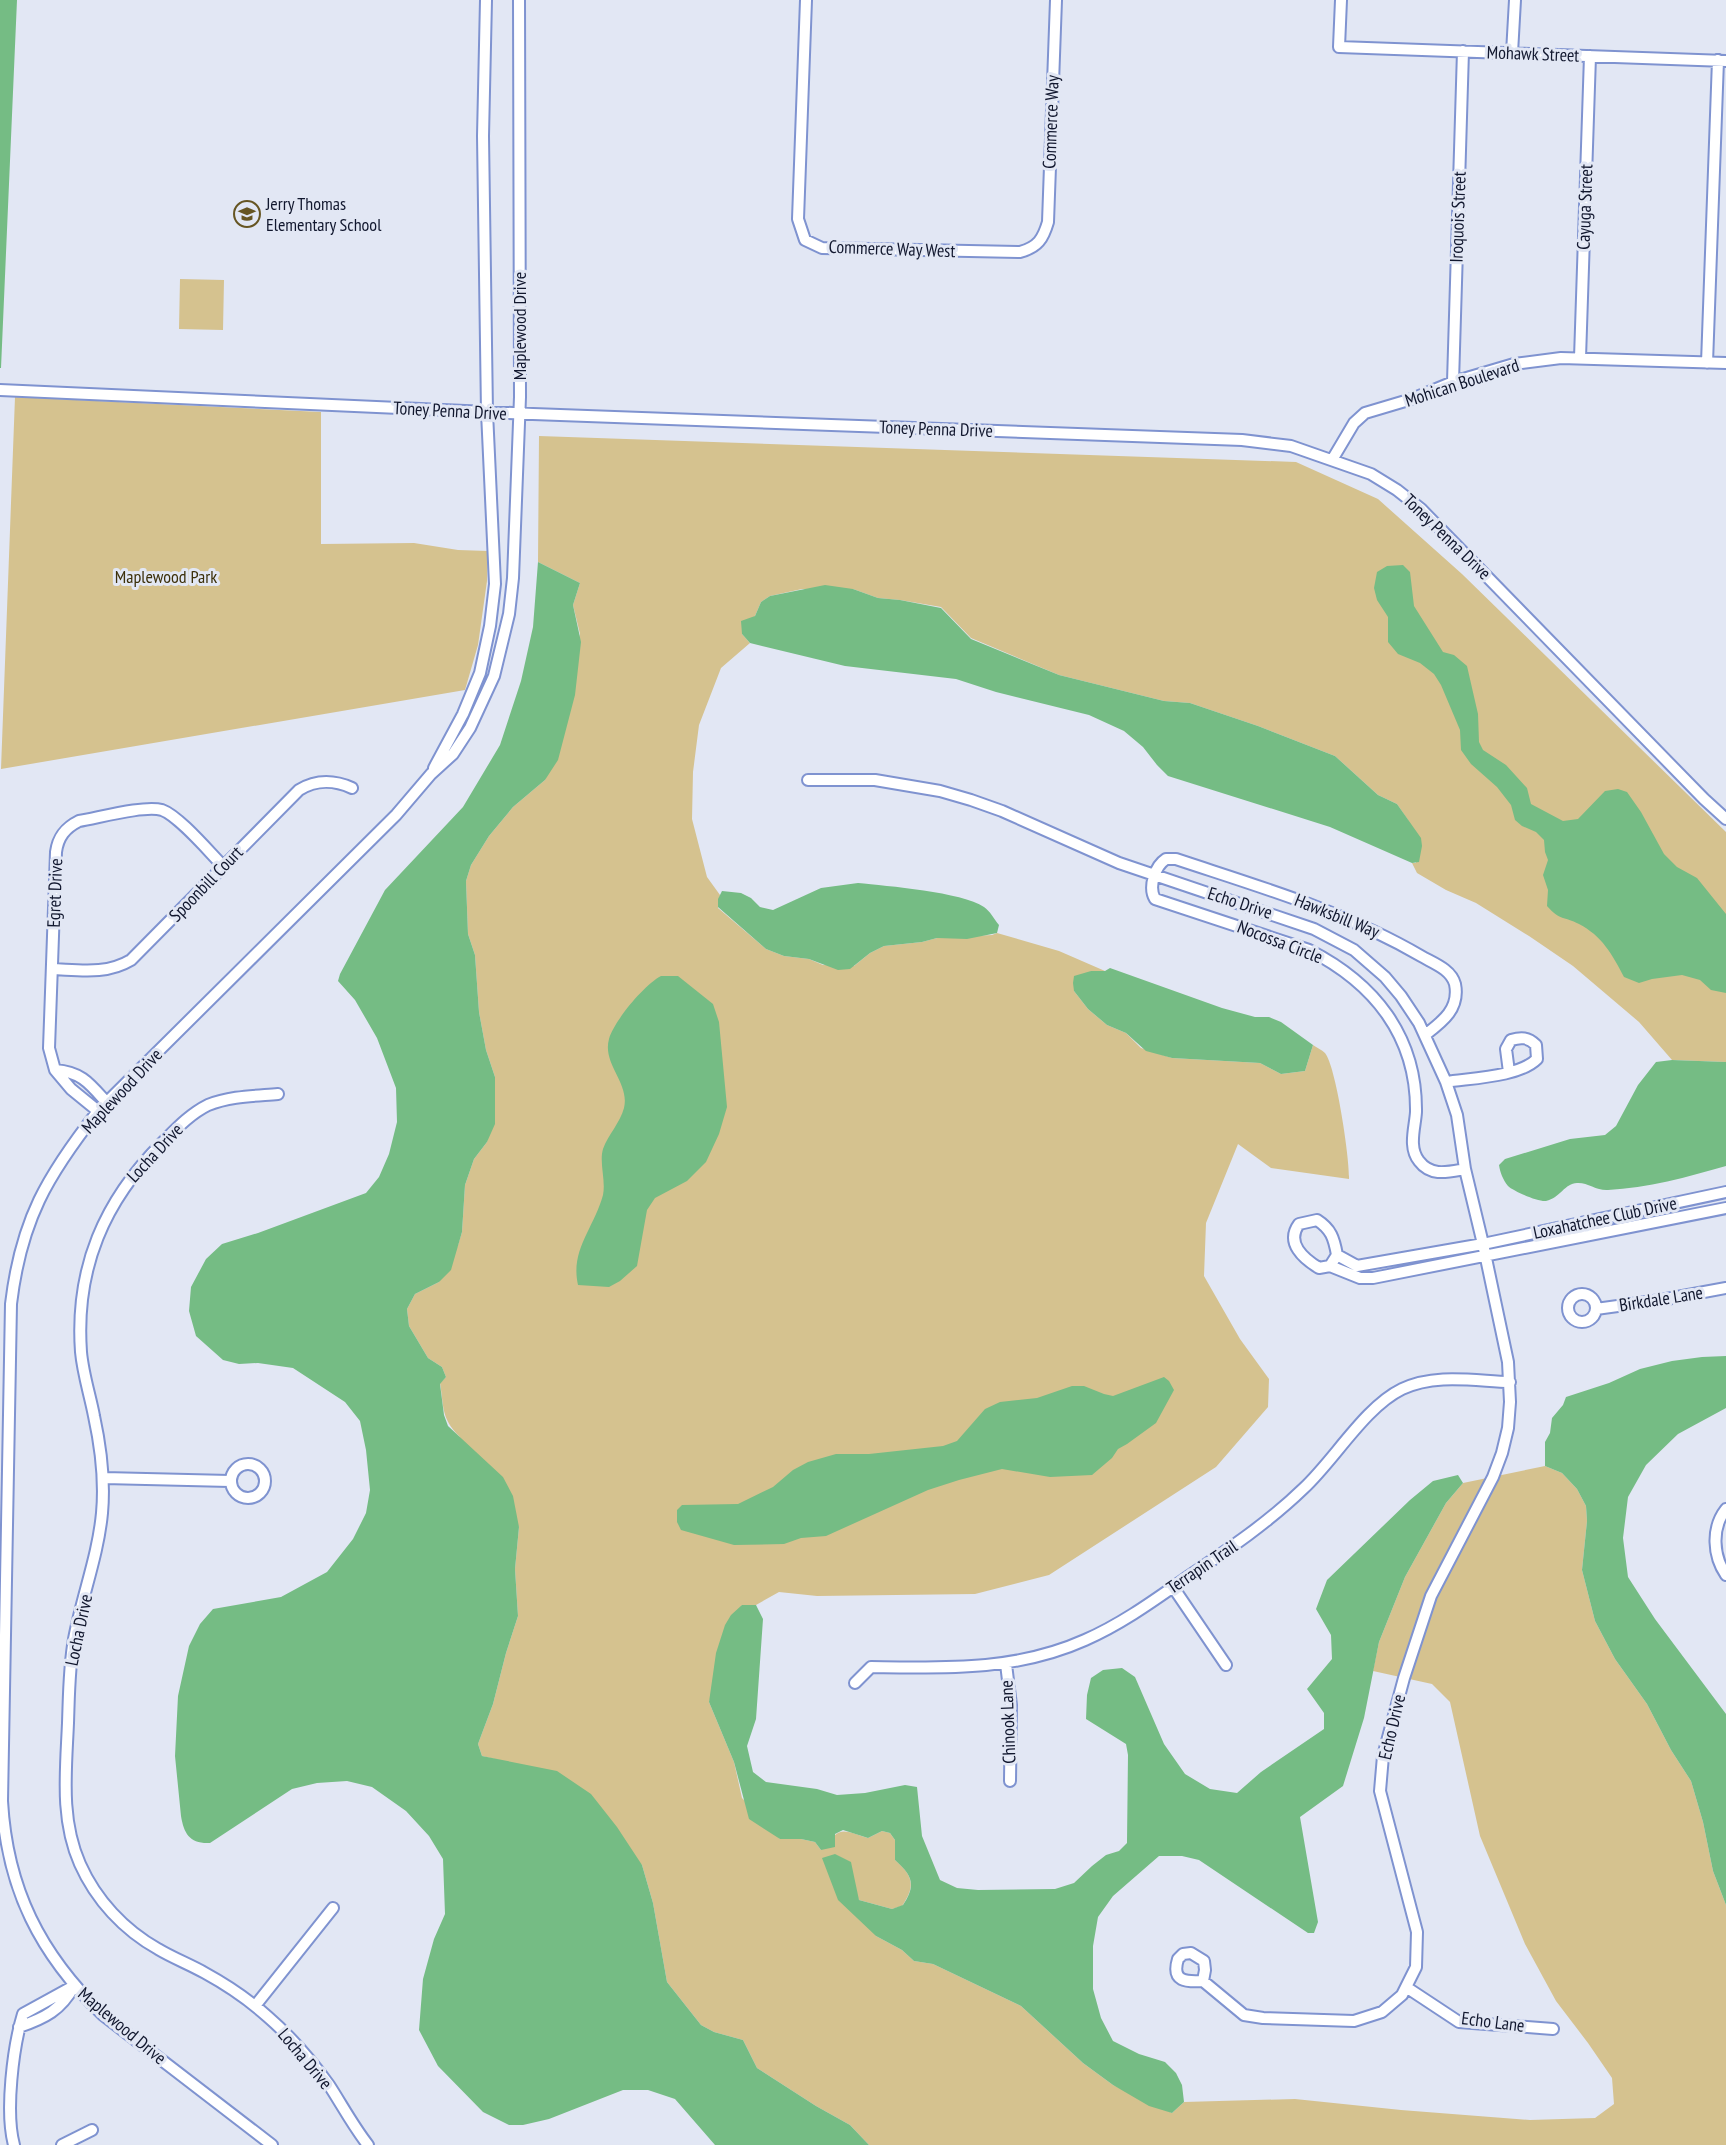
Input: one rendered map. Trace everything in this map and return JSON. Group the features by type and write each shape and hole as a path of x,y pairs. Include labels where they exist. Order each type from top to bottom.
{"street":[{"name":"Maplewood Drive","path":"431,774 463,714 480,673 490,626 495,584 487,412 483,136 486,0"},
{"name":"Maplewood Drive","path":"272,2145 103,2015 74,1986 50,1954 26,1909 8,1851 3,1821 2,1789 11,1304 22,1244 35,1207 57,1167 102,1107 396,815 431,774 453,754 470,728 494,676 509,614 513,578 520,414 519,0"},
{"name":"Commerce Way West","path":"806,0 798,219 805,240 822,248 1020,252 1031,249 1039,243"},
{"name":"Commerce Way","path":"1039,243 1048,222 1056,0"},
{"name":"Mohawk Street","path":"1341,0 1339,47 1722,60"},
{"path":"1512,53 1515,0"},
{"name":"Iroquois Street","path":"1453,382 1463,51"},
{"name":"Cayuga Street","path":"1580,358 1590,56"},
{"path":"1707,363 1722,60"},
{"name":"Mohican Boulevard","path":"1332,460 1354,423 1365,413 1412,399 1453,382 1514,364 1542,359 1580,358 1726,363"},
{"name":"Toney Penna Drive","path":"0,390 520,414 1242,440 1291,446 1371,474 1397,490 1436,522 1696,791 1726,819"},
{"name":"Echo Drive","path":"808,780 875,780 940,791 1002,811 1079,847 1294,921 1340,941 1367,960 1401,996 1425,1035 1446,1082 1457,1115 1465,1169 1508,1362 1510,1382 1508,1428 1502,1453 1490,1485 1431,1596 1404,1678 1383,1756 1380,1791 1417,1932 1416,1967 1402,1995 1382,2012 1354,2021 1263,2018 1244,2015 1203,1981"},
{"name":"Spoonbill Court","path":"52,969 102,971 130,960 293,795 306,786 330,781 352,788"},
{"name":"Egret Drive","path":"55,1070 49,1048 56,852 61,837 79,821 145,809 161,810 175,819 224,867"},
{"name":"Hawksbill Way","path":"1155,875 1161,862 1166,858 1176,859 1294,898 1348,918 1384,935 1448,972 1455,983 1452,1012 1425,1035"},
{"name":"Nocossa Circle","path":"1155,875 1152,889 1155,899 1309,950 1332,962 1368,991 1395,1028 1410,1064 1415,1099 1413,1140 1415,1155 1424,1167 1437,1173 1465,1169"},
{"path":"55,1070 71,1071 80,1076 91,1085 102,1107"},
{"path":"55,1070 71,1089 102,1107"},
{"path":"1446,1082 1509,1072"},
{"name":"Locha Drive","path":"278,1094 226,1099 197,1111 184,1120 144,1161 123,1188 96,1237 82,1291 80,1329 83,1366 104,1478 99,1541 80,1614 70,1673 65,1790 72,1840 80,1862 99,1897 126,1927 158,1950 228,1986 255,2006 312,2062 368,2145"},
{"name":"Loxahatchee Club Drive","path":"1483,1244 1726,1192"},
{"name":"Loxahatchee Club Drive","path":"1486,1257 1558,1240 1726,1208"},
{"path":"1330,1266 1337,1255 1334,1238 1328,1226 1317,1220 1299,1224 1295,1229 1294,1240 1297,1251 1319,1268 1330,1266 1360,1278 1373,1278 1486,1257"},
{"path":"1337,1255 1357,1266 1483,1244"},
{"name":"Birkdale Lane","path":"1596,1309 1726,1288"},
{"name":"Terrapin Trail","path":"855,1683 871,1667 963,1668 1006,1664 1044,1655 1085,1640 1114,1626 1251,1534 1279,1512 1305,1488 1371,1412 1389,1397 1410,1386 1432,1380 1510,1382"},
{"path":"104,1478 230,1481"},
{"path":"1726,1509 1718,1527 1715,1552 1726,1575"},
{"path":"1173,1587 1226,1665"},
{"name":"Chinook Lane","path":"1006,1664 1011,1706 1010,1781"},
{"path":"255,2006 333,1908"},
{"path":"14,2145 9,2118 10,2101 19,2027 23,2014 74,1986"},
{"name":"Echo Lane","path":"1406,1987 1459,2022 1553,2028"},
{"path":"62,2145 92,2130"}],"green space":[{"path":"180,279 224,280 223,330 179,329"},
{"name":"Maplewood Park","path":"15,397 321,412 321,544 414,543 458,550 488,551 487,581 478,645 465,690 1,769"},
{"path":"539,436 1296,462 1378,499 1462,574 1726,832 1726,1062 1672,1060 1639,1022 1573,966 1476,903 1446,890 1417,873 1412,863 1416,863 1408,820 1397,804 1378,795 1335,756 1190,703 1164,701 1059,675 971,638 941,607 878,598 853,589 802,589 770,596 761,602 755,616 742,634 750,643 721,668 699,725 693,772 692,819 707,877 720,895 718,908 766,949 784,956 809,959 823,965 854,966 870,953 884,946 937,938 997,933 1059,951 1105,971 1091,971 1074,991 1088,1009 1107,1025 1126,1033 1141,1048 1172,1058 1260,1063 1281,1074 1305,1071 1313,1045 1325,1053 1334,1076 1342,1114 1349,1169 1349,1179 1271,1168 1238,1144 1206,1223 1204,1276 1240,1339 1269,1379 1268,1407 1216,1467 1049,1575 975,1594 817,1596 779,1592 756,1605 742,1605 709,1702 734,1762 742,1798 780,1839 815,1842 821,1850 837,1833 846,1832 868,1838 882,1831 890,1833 895,1840 895,1860 906,1871 911,1886 902,1906 892,1909 859,1900 835,1854 876,1936 902,1950 914,1961 933,1964 1021,2006 1083,2063 1113,2085 1172,2113 1184,2102 1295,2099 1530,2120 1595,2118 1614,2104 1612,2078 1556,2001 1525,1944 1480,1836 1450,1702 1432,1684 1373,1671 1379,1642 1405,1577 1446,1503 1463,1483 1545,1466 1562,1473 1577,1489 1586,1506 1587,1521 1582,1570 1595,1621 1615,1659 1647,1704 1671,1750 1691,1781 1703,1822 1713,1871 1726,1905 1726,2145 869,2145 850,2125 757,2068 743,2040 714,2032 701,2025 667,1982 653,1903 642,1865 503,1761 482,1756 478,1744 493,1704 518,1616 515,1569 519,1527 449,1424 444,1412 440,1383 446,1377 442,1367 428,1358 409,1326 407,1309 415,1294 439,1282 458,1245 462,1232 465,1185 474,1159 487,1142 495,1077 486,1050 479,1012 475,955 468,934 466,881 471,865 489,836 513,807 545,780 580,634 573,605 580,583 538,562"}],"shaded area":[{"path":"0,0 17,0 1,368 0,368"},
{"path":"538,562 580,583 573,605 581,642 575,695 558,760 545,780 513,807 489,836 471,865 466,881 468,934 475,955 479,1012 486,1050 495,1077 495,1124 487,1142 474,1159 465,1185 462,1232 451,1270 439,1282 415,1294 407,1309 409,1326 428,1358 442,1367 446,1377 440,1384 444,1415 448,1426 503,1477 513,1496 519,1527 515,1569 518,1616 493,1704 478,1744 482,1756 557,1771 591,1794 617,1827 642,1865 653,1903 667,1982 701,2025 714,2032 743,2040 757,2068 850,2125 869,2145 715,2145 675,2099 648,2090 623,2090 549,2119 523,2125 509,2125 483,2112 438,2066 419,2030 423,1979 434,1939 445,1914 443,1859 429,1836 406,1811 372,1787 347,1781 317,1783 292,1789 210,1843 197,1842 189,1837 182,1822 175,1756 178,1696 189,1646 200,1624 213,1609 281,1597 327,1572 353,1539 366,1513 370,1490 360,1421 345,1402 293,1368 258,1363 239,1364 223,1360 196,1336 189,1311 191,1287 206,1259 222,1244 366,1193 379,1177 389,1154 397,1122 396,1088 377,1038 355,1000 338,981 385,890 463,807 500,745 521,681 533,627"},
{"path":"1403,565 1410,572 1414,606 1443,652 1454,655 1467,666 1478,714 1479,742 1483,750 1506,765 1527,788 1531,804 1563,821 1578,819 1605,791 1618,789 1627,792 1664,854 1677,867 1697,878 1726,914 1726,993 1711,990 1700,980 1682,975 1639,983 1624,977 1611,953 1594,934 1579,924 1559,916 1547,906 1548,890 1543,875 1548,860 1544,840 1536,832 1515,820 1511,805 1497,787 1471,764 1461,750 1460,730 1434,674 1420,663 1398,654 1388,642 1388,617 1377,600 1374,588 1377,572 1387,566"},
{"path":"825,585 853,589 878,598 941,608 971,639 1059,675 1164,701 1190,703 1335,756 1378,795 1397,804 1421,838 1419,862 1412,863 1330,827 1168,776 1143,747 1124,731 1089,715 996,692 956,679 845,666 750,643 742,634 741,621 755,616 761,602 770,596"},
{"path":"858,883 924,890 973,902 984,907 992,915 999,925 997,933 967,939 937,938 884,946 870,953 850,969 838,970 809,959 784,956 766,949 718,907 718,899 722,891 741,893 751,898 760,907 773,910 821,888"},
{"path":"1110,968 1222,1008 1255,1017 1269,1017 1281,1022 1313,1045 1305,1071 1281,1074 1260,1063 1172,1058 1146,1051 1126,1033 1107,1025 1088,1009 1074,991 1074,976 1091,971 1105,971"},
{"path":"661,976 678,976 713,1004 719,1022 727,1107 719,1134 706,1162 687,1181 655,1198 647,1210 637,1266 620,1281 609,1287 578,1285 576,1272 580,1250 603,1195 603,1149 624,1108 623,1090 609,1057 609,1039 630,1004 646,987"},
{"path":"1672,1060 1726,1062 1726,1166 1623,1189 1604,1190 1577,1183 1546,1201 1526,1196 1506,1184 1499,1165 1505,1159 1570,1139 1605,1135 1616,1126 1638,1085 1656,1062"},
{"path":"1726,1356 1726,1408 1678,1434 1646,1465 1628,1497 1623,1538 1628,1577 1655,1619 1726,1714 1726,1905 1713,1871 1703,1822 1691,1781 1671,1750 1647,1704 1615,1659 1595,1621 1582,1570 1587,1521 1586,1506 1577,1489 1562,1473 1545,1466 1545,1442 1550,1433 1552,1418 1563,1405 1566,1397 1609,1383 1640,1369 1672,1361"},
{"path":"1164,1377 1174,1390 1156,1423 1118,1449 1112,1458 1092,1475 1050,1477 1002,1469 928,1490 826,1536 801,1538 784,1544 734,1545 681,1530 677,1522 677,1510 682,1505 738,1504 773,1487 793,1470 808,1462 836,1454 869,1454 943,1446 957,1441 985,1409 1000,1402 1037,1398 1072,1386 1084,1386 1113,1396"},
{"path":"1458,1475 1463,1483 1446,1503 1405,1577 1379,1642 1364,1718 1343,1786 1300,1817 1318,1922 1314,1933 1308,1933 1199,1860 1182,1856 1159,1856 1113,1896 1098,1917 1093,1946 1093,1989 1101,2018 1113,2041 1139,2054 1165,2062 1176,2073 1182,2085 1184,2102 1172,2113 1149,2106 1113,2085 1083,2063 1021,2006 933,1964 914,1961 902,1950 876,1936 838,1900 822,1858 835,1854 851,1862 859,1900 892,1909 903,1905 910,1892 911,1881 906,1871 895,1860 895,1840 890,1833 882,1831 868,1838 843,1830 835,1834 835,1847 821,1850 815,1842 780,1839 749,1819 734,1762 709,1702 716,1653 725,1625 731,1615 742,1605 756,1605 763,1619 756,1719 747,1746 753,1772 766,1782 817,1789 837,1795 865,1793 905,1785 917,1787 922,1836 940,1880 957,1888 1055,1889 1074,1883 1106,1855 1119,1851 1127,1843 1128,1755 1126,1744 1086,1719 1087,1695 1091,1678 1103,1670 1122,1668 1135,1677 1164,1744 1185,1774 1210,1789 1237,1793 1261,1772 1324,1729 1324,1713 1307,1689 1332,1659 1331,1635 1316,1609 1327,1580 1410,1500 1433,1481"}],"place":[{"name":"Jerry Thomas Elementary School","path":"247,214"}]}
